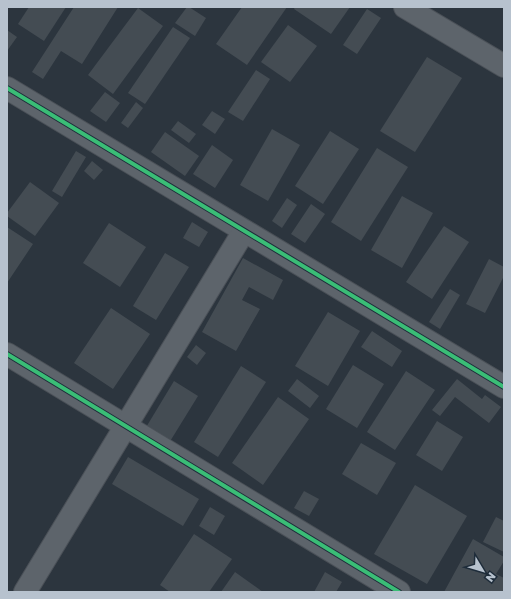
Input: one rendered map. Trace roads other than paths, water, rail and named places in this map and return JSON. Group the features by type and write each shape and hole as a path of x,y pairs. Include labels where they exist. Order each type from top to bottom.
{"street":[{"path":"405,7 504,66"},
{"path":"7,88 504,387"},
{"path":"25,592 244,231"},
{"path":"7,354 398,592"}]}
